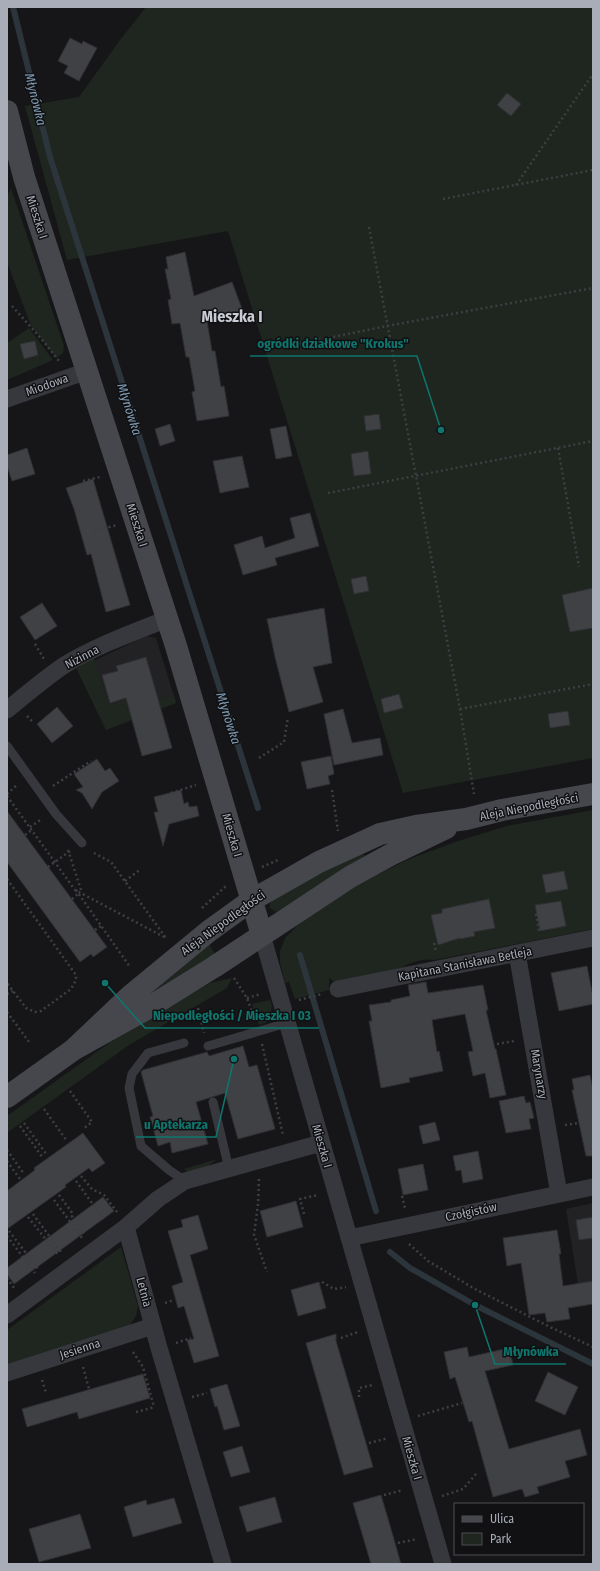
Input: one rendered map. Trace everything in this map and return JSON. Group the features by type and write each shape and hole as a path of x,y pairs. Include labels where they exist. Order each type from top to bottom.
{"street":[{"name":"Mieszka I","path":"7,110 24,177 202,730 321,1143 355,1236 401,1421 443,1564"},
{"name":"Miodowa","path":"7,399 87,371"},
{"name":"Nizinna","path":"7,710 34,687 64,666 92,650 167,619"},
{"name":"Aleja Niepodległości","path":"73,1050 130,996 209,932 252,900 319,862 380,834 416,826 466,819 502,810 593,794"},
{"name":"Aleja Niepodległości","path":"7,1097 73,1050 143,1011 227,959 350,877 390,855 466,819"},
{"name":"Kapitana Stanisława Betleja","path":"330,992 593,938"},
{"name":"Marynarzy","path":"517,953 559,1194"},
{"path":"7,1315 123,1229 164,1194 185,1181 321,1143"},
{"name":"Czołgistów","path":"355,1236 593,1187"},
{"name":"Letnia","path":"123,1229 223,1564"},
{"name":"Jesienna","path":"7,1373 153,1326"}],"lane":[{"path":"7,746 56,814 80,844"},
{"path":"208,1046 287,1023"},
{"path":"184,1043 148,1053 132,1074 129,1088 141,1146 169,1170 185,1181"},
{"path":"213,1102 229,1169"}],"path":[{"path":"516,185 593,74"},
{"path":"444,199 593,170"},
{"path":"369,227 460,709 474,794"},
{"path":"299,344 387,326 593,288"},
{"path":"12,306 59,361"},
{"path":"328,493 593,441"},
{"path":"558,448 578,567"},
{"path":"83,481 104,476"},
{"path":"94,531 119,524"},
{"path":"460,709 593,684"},
{"path":"259,758 284,742 288,717"},
{"path":"42,794 91,761"},
{"path":"18,784 7,795 130,967"},
{"path":"171,793 200,784"},
{"path":"332,790 339,834"},
{"path":"30,827 48,815"},
{"path":"25,835 32,830"},
{"path":"48,867 80,844 111,862 166,938 75,890"},
{"path":"66,846 82,894"},
{"path":"125,881 141,869"},
{"path":"7,878 76,975 76,980 71,989 41,1011 35,1012 26,1008 7,983"},
{"path":"202,909 230,882"},
{"path":"72,899 78,894"},
{"path":"95,930 101,926"},
{"path":"234,978 247,998 259,1031 287,1153"},
{"path":"7,994 13,991"},
{"path":"297,1000 330,992"},
{"path":"247,998 266,993"},
{"path":"198,1008 208,1046"},
{"path":"7,1012 29,1042"},
{"path":"70,1090 92,1122 83,1129"},
{"path":"44,1109 67,1141"},
{"path":"24,1123 47,1155"},
{"path":"20,1126 43,1158"},
{"path":"7,1150 24,1174"},
{"path":"7,1161 20,1179"},
{"path":"258,1174 258,1204 254,1235 267,1272"},
{"path":"81,1176 92,1189 104,1196 123,1229"},
{"path":"76,1181 123,1229"},
{"path":"304,1214 300,1199 323,1194"},
{"path":"59,1196 73,1214 72,1217 94,1251"},
{"path":"54,1200 94,1251"},
{"path":"33,1214 71,1268"},
{"path":"28,1217 71,1268"},
{"path":"9,1231 48,1285"},
{"path":"7,1236 48,1285"},
{"path":"407,1242 428,1261 475,1289 593,1347"},
{"path":"322,1282 334,1289 350,1286"},
{"path":"341,1338 363,1331"},
{"path":"131,1345 134,1355 143,1367 154,1407"},
{"path":"81,1361 91,1396"},
{"path":"40,1374 46,1393"},
{"path":"359,1397 359,1388 378,1383"},
{"path":"401,1421 462,1403"},
{"path":"136,1412 159,1405"},
{"path":"370,1443 394,1437"},
{"path":"424,1501 463,1489 476,1474"},
{"path":"384,1495 409,1488"},
{"path":"398,1543 422,1537"}],"shaded area":[{"path":"146,636 156,638 176,703 106,730 77,669"},
{"path":"593,1203 593,1293 580,1297 566,1209"}],"green space":[{"path":"146,7 593,7 593,758 403,793 228,231 67,260 25,106 79,97"},
{"path":"11,188 64,346 63,353 56,358 31,326 7,262 7,197"},
{"path":"29,328 53,360 7,380 7,343"},
{"path":"94,658 109,705 125,700 128,709 174,695 176,703 106,730 76,668"},
{"path":"593,810 593,929 435,960 422,960 413,962 401,968 335,982 329,978 329,990 295,999 289,982 285,983 280,963 280,951 285,938 302,921 359,884 407,860 458,841 507,826"},
{"path":"362,854 365,855 363,858 282,909 276,912 270,908 273,898"},
{"path":"209,944 215,954 146,998 145,996"},
{"path":"232,978 227,988 129,1045 7,1133 7,1116 126,1031 210,983"},
{"path":"270,1000 272,1006 269,1021 259,1025 252,1004"},
{"path":"217,1159 208,1166 188,1172 184,1169"},
{"path":"121,1247 138,1306 136,1316 130,1325 7,1366 7,1330"}],"building":[{"path":"70,38 82,44 83,41 97,48 79,81 64,73 68,66 58,61"},
{"path":"507,93 521,104 511,116 497,105"},
{"path":"185,252 194,296 232,282 244,314 207,321 212,351 215,351 221,387 224,386 229,416 197,421 192,392 195,391 189,357 186,357 180,323 172,324 168,300 171,299 165,269 168,269 166,257"},
{"path":"35,341 38,355 24,359 20,344"},
{"path":"379,414 381,429 366,431 364,416"},
{"path":"170,424 175,441 160,446 155,429"},
{"path":"286,426 292,456 276,459 270,429"},
{"path":"27,448 35,474 12,481 7,466 7,455"},
{"path":"368,451 371,474 354,476 351,454"},
{"path":"242,456 249,487 220,493 213,461"},
{"path":"93,479 130,605 106,612 91,554 87,555 74,509 66,488"},
{"path":"310,513 319,546 275,558 277,565 243,575 234,545 262,536 265,548 295,538 290,518"},
{"path":"366,576 369,591 354,594 351,579"},
{"path":"593,588 593,628 570,632 562,595"},
{"path":"42,603 57,626 35,640 20,617"},
{"path":"324,608 332,663 313,667 323,702 289,712 267,619"},
{"path":"146,657 172,748 142,756 126,698 110,703 102,675 118,671 116,666"},
{"path":"399,694 403,708 384,713 381,699"},
{"path":"57,707 73,726 52,743 37,724"},
{"path":"343,709 352,743 380,738 383,755 334,765 324,714"},
{"path":"568,711 570,725 550,728 548,714"},
{"path":"331,756 334,774 328,776 330,784 307,789 301,762"},
{"path":"97,759 105,771 110,768 119,781 102,792 92,809 82,793 76,790 83,787 74,774"},
{"path":"181,790 184,804 188,802 189,807 197,806 199,816 169,824 163,846 154,812 158,812 154,797"},
{"path":"7,811 107,947 93,957 91,954 80,962 7,862"},
{"path":"564,871 568,889 546,893 542,875"},
{"path":"489,899 495,928 474,932 475,936 460,938 438,945 431,915 442,913 442,909"},
{"path":"561,901 566,926 540,931 535,905"},
{"path":"587,966 593,1004 559,1011 551,973"},
{"path":"426,982 428,993 483,985 488,1010 486,1010 506,1095 490,1098 485,1073 473,1076 468,1052 473,1051 465,1014 432,1020 437,1052 439,1051 443,1071 409,1078 410,1082 381,1088 369,1021 372,1021 369,1005 391,1002 391,1000 410,996 408,985"},
{"path":"243,1046 249,1067 257,1065 275,1129 238,1139 225,1093 196,1102 208,1144 172,1153 170,1142 158,1146 150,1117 153,1116 141,1072 143,1070 207,1052 209,1056"},
{"path":"590,1075 593,1090 593,1156 586,1156 572,1090 574,1090 572,1079"},
{"path":"524,1096 526,1103 530,1102 534,1118 529,1119 531,1129 506,1133 499,1101"},
{"path":"435,1122 440,1140 423,1144 419,1126"},
{"path":"83,1133 105,1163 92,1172 89,1168 65,1185 66,1187 7,1229 7,1191 35,1170 34,1168"},
{"path":"478,1151 483,1179 463,1183 461,1170 456,1171 453,1156"},
{"path":"423,1164 428,1190 403,1195 398,1169"},
{"path":"103,1197 114,1211 14,1284 7,1274 7,1268"},
{"path":"296,1201 303,1227 267,1237 260,1211"},
{"path":"198,1215 208,1249 190,1255 219,1356 194,1363 187,1340 194,1339 184,1306 178,1308 172,1286 183,1282 168,1231 183,1227 181,1220"},
{"path":"593,1217 593,1238 579,1240 576,1220"},
{"path":"557,1230 561,1254 559,1254 563,1286 593,1281 593,1304 568,1308 570,1319 547,1322 545,1313 529,1315 521,1263 507,1266 503,1238"},
{"path":"319,1282 326,1308 298,1316 291,1290"},
{"path":"336,1334 336,1341 373,1467 344,1475 306,1343"},
{"path":"467,1347 469,1357 509,1348 513,1365 485,1371 509,1449 580,1429 587,1455 565,1461 570,1477 537,1487 539,1493 525,1497 522,1489 493,1497 472,1421 469,1422 455,1377 450,1379 444,1352"},
{"path":"548,1372 578,1387 565,1415 535,1401"},
{"path":"143,1374 150,1398 79,1419 77,1412 27,1427 22,1409"},
{"path":"227,1384 240,1426 224,1430 210,1389"},
{"path":"242,1446 250,1472 231,1477 223,1452"},
{"path":"381,1495 401,1564 371,1564 353,1503"},
{"path":"275,1497 282,1522 247,1532 239,1507"},
{"path":"174,1498 182,1523 133,1537 124,1507 146,1500 147,1505"},
{"path":"80,1514 91,1548 39,1562 29,1529"}],"waterway":[{"name":"Młynówka","path":"13,7 50,157 258,808"},
{"name":"Młynówka","path":"300,955 376,1211"},
{"name":"Młynówka","path":"390,1252 410,1268 475,1305 593,1364"}],"place":[{"name":"ogródki działkowe \"Krokus\"","path":"441,430"},
{"name":"Niepodległości / Mieszka I 03","path":"105,983"},
{"name":"u Aptekarza","path":"234,1059"},
{"name":"Młynówka","path":"475,1305"}],"district":[{"name":"Mieszka I","path":"232,316"}]}
